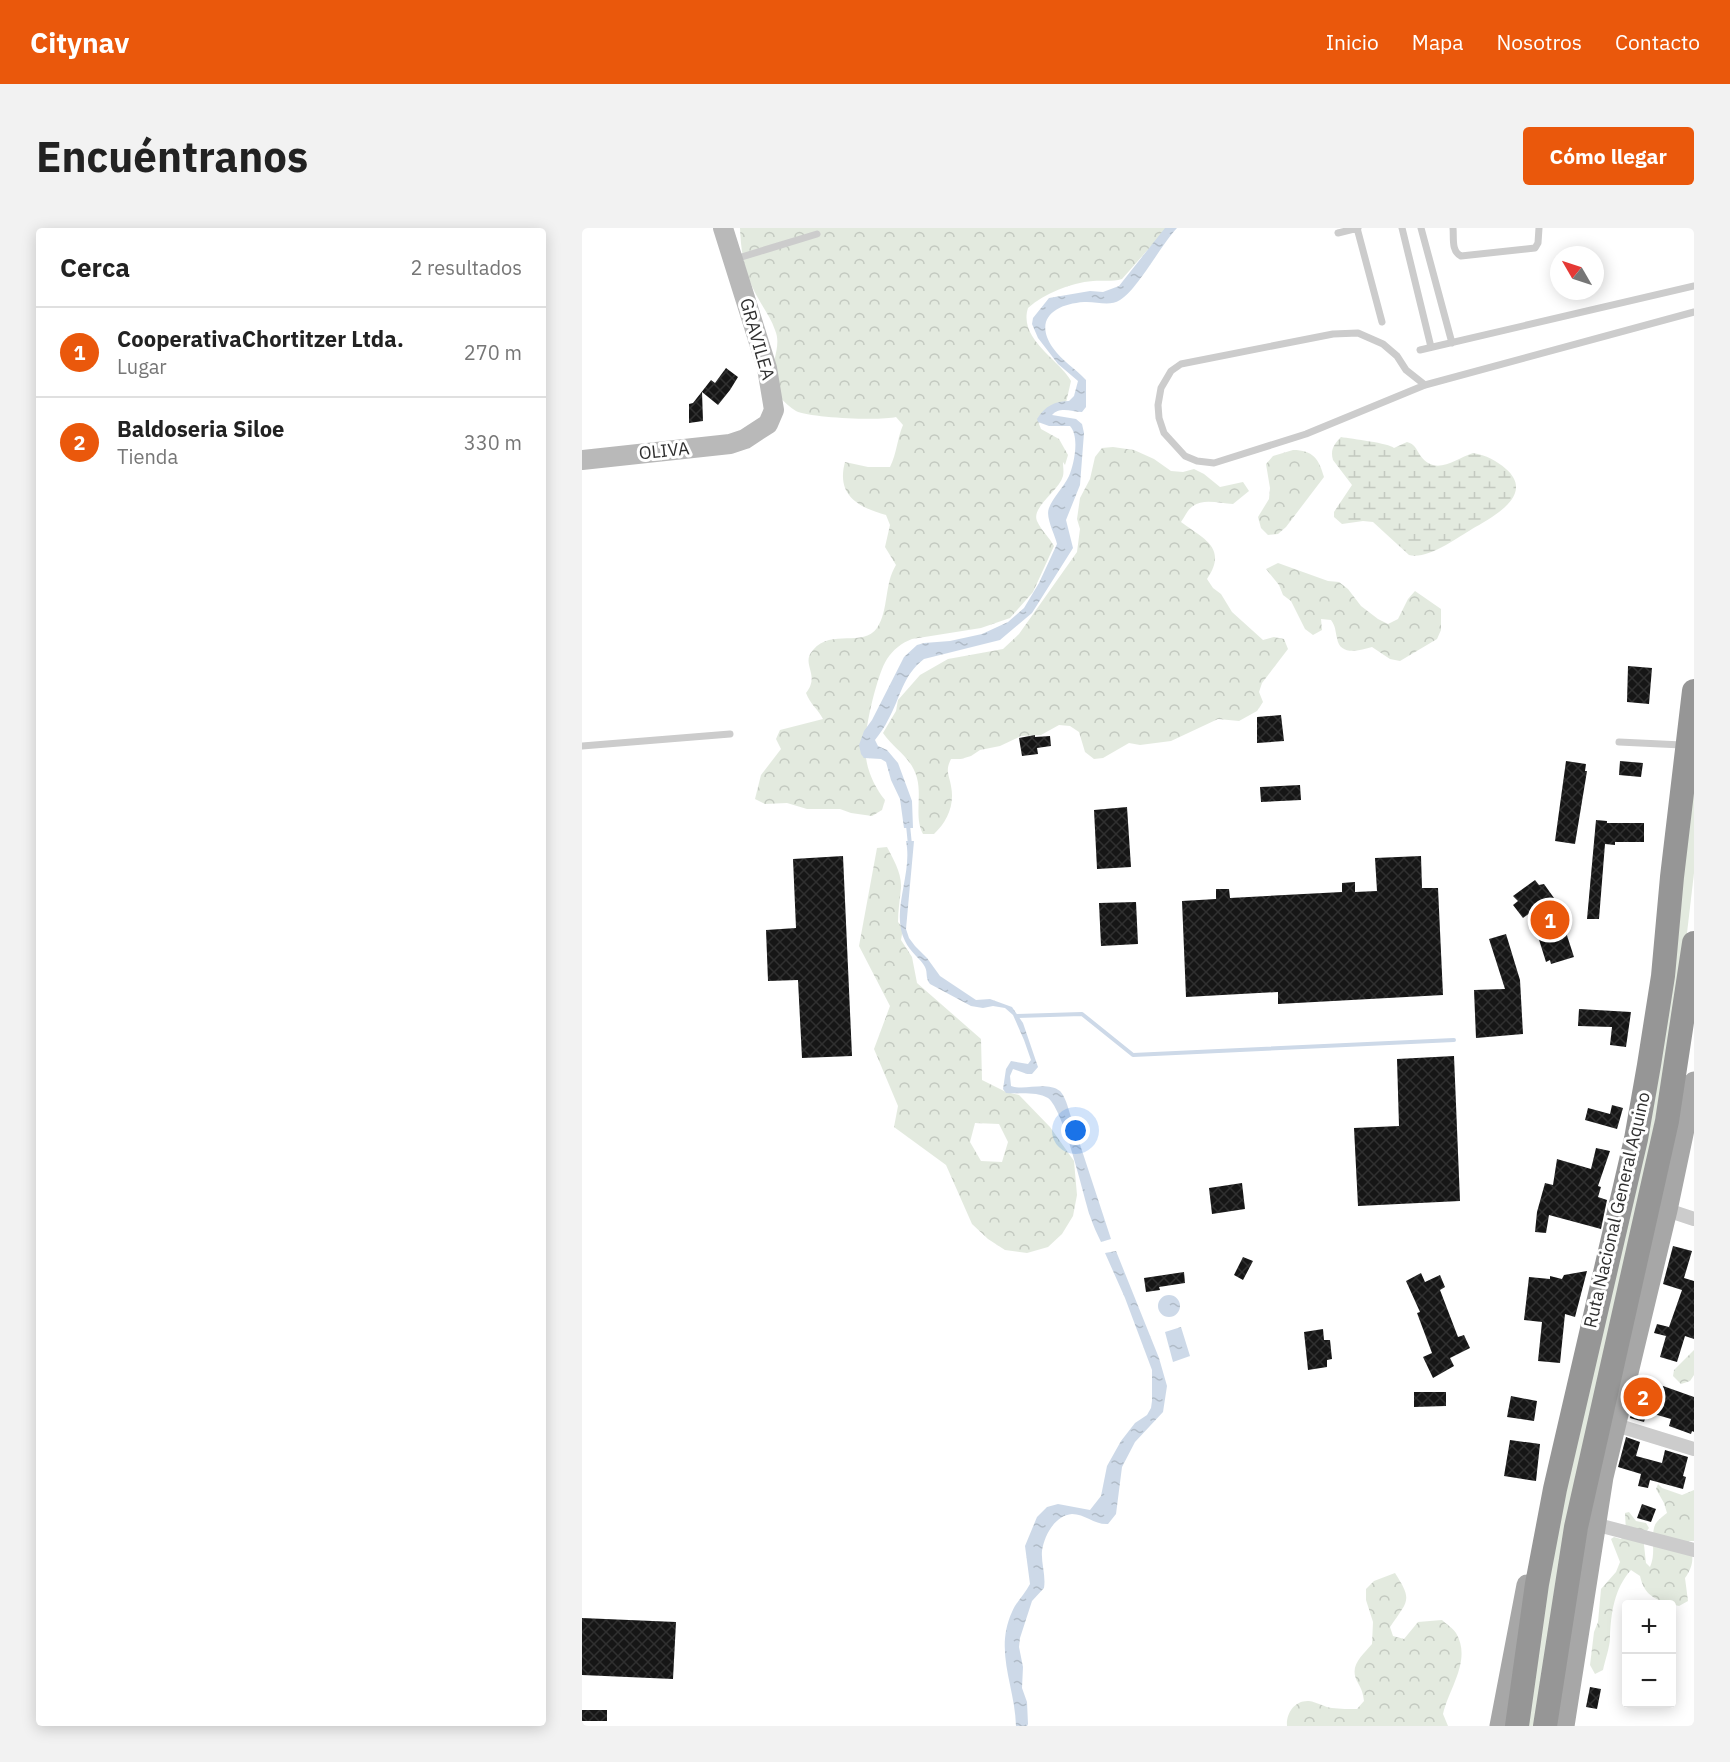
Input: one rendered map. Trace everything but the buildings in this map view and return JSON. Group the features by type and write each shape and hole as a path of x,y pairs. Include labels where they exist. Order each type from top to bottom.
{"highway":[{"name":"Ruta Nacional General Aquino","path":"1517,1726 1537,1584 1554,1489 1638,1127 1663,976 1694,691"},
{"name":"Ruta Nacional General Aquino","path":"1545,1726 1576,1527 1667,1121 1694,945"}],"main road":[{"path":"1564,1726 1603,1477 1667,1210 1694,1082"},
{"path":"1500,1726 1526,1587 1554,1489"}],"street":[{"name":"GRAVILEA","path":"723,228 767,368 774,410 768,424 745,440"},
{"name":"OLIVA","path":"582,460 730,444 745,440"},
{"path":"1667,1210 1694,1219"},
{"path":"1616,1425 1694,1449"},
{"path":"1594,1524 1694,1550"}],"lane":[{"path":"1338,234 1357,228 1382,322"},
{"path":"1402,228 1431,346"},
{"path":"1421,228 1452,343"},
{"path":"1453,228 1454,249 1461,256 1535,248 1538,243 1539,228"},
{"path":"733,260 817,234"},
{"path":"1420,350 1694,286"},
{"path":"1425,385 1406,370 1397,356 1383,344 1358,333 1333,334 1181,364 1171,371 1161,388 1158,405 1159,418 1164,434 1185,456 1197,461 1214,463 1306,434 1425,385 1694,312"},
{"path":"582,746 730,734"},
{"path":"1619,742 1688,745"}],"green space":[{"path":"740,228 1167,228 1122,279 1084,282 1067,286 1050,293 1028,308 1029,330 1034,339 1071,381 1065,407 1053,410 1040,419 1039,424 1041,429 1059,439 1068,455 1065,465 1063,462 1060,482 1038,510 1036,516 1054,546 1033,592 1010,618 981,628 912,639 898,647 887,659 875,689 865,741 869,770 885,800 882,810 872,816 840,809 807,809 787,803 765,804 755,799 761,775 781,749 776,739 780,730 823,719 806,693 812,680 809,660 813,650 829,640 864,637 871,634 881,621 892,572 896,565 885,547 890,525 886,515 867,508 852,498 844,483 843,473 845,462 868,467 890,467 903,425 896,417 845,418 804,413 796,411 781,398 772,379 777,336 772,321 747,273"},
{"path":"1341,437 1394,448 1407,442 1414,445 1426,461 1439,466 1473,453 1482,455 1503,466 1514,479 1516,488 1507,505 1490,519 1433,551 1416,556 1409,555 1373,522 1342,524 1334,517 1334,512 1352,485 1333,460 1333,447"},
{"path":"1102,448 1134,450 1154,459 1171,471 1183,472 1194,469 1220,487 1243,482 1249,491 1233,504 1207,502 1197,504 1189,509 1181,522 1205,539 1214,552 1213,568 1207,579 1221,594 1232,612 1263,640 1274,637 1284,639 1288,649 1262,683 1259,692 1263,702 1257,711 1239,721 1218,719 1171,741 1140,745 1129,743 1103,758 1094,759 1085,752 1079,732 1070,726 1059,725 1041,735 1021,736 1000,746 980,750 971,756 951,759 948,770 952,793 949,813 934,834 923,834 919,821 918,785 915,771 883,733 896,711 898,700 920,675 948,659 1003,649 1019,634 1077,552 1080,529 1077,519 1080,498 1090,479 1095,457"},
{"path":"1293,450 1306,452 1314,457 1324,477 1286,527 1278,534 1268,535 1261,528 1258,517 1269,499 1270,488 1266,464 1273,456"},
{"path":"1278,563 1328,581 1339,582 1348,589 1361,606 1388,624 1398,619 1408,599 1415,591 1441,609 1441,630 1437,639 1400,661 1390,659 1372,647 1346,650 1339,644 1331,620 1321,619 1322,630 1313,635 1305,629 1291,601 1283,595 1279,585 1266,569"},
{"path":"1694,764 1694,873 1680,993 1537,1726 1523,1726"},
{"path":"887,847 899,872 901,888 898,922 903,928 901,940 912,957 917,983 981,1039 982,1080 1006,1092 1019,1095 1050,1127 1074,1161 1077,1195 1073,1216 1062,1234 1048,1247 1027,1253 1005,1250 988,1239 972,1224 946,1165 894,1127 898,1106 874,1049 890,1006 859,946 877,848","holes":["975,1123 999,1124 1008,1142 1002,1162 981,1161 970,1142"]},
{"path":"1694,1350 1694,1375 1690,1381 1681,1384 1673,1376 1674,1370"},
{"path":"1658,1484 1662,1488 1682,1495 1694,1490 1694,1541 1689,1541 1692,1561 1685,1578 1688,1601 1679,1606 1676,1605 1676,1600 1661,1600 1654,1597 1645,1590 1640,1576 1631,1570 1625,1577 1614,1602 1609,1645 1603,1670 1595,1674 1590,1665 1601,1589 1616,1572 1620,1562 1611,1539 1614,1537 1621,1539 1626,1532 1625,1513 1629,1512 1636,1521 1646,1523 1649,1528 1643,1536 1646,1563 1650,1567 1655,1526 1667,1513 1656,1489"},
{"path":"1395,1573 1404,1589 1406,1600 1390,1627 1393,1636 1404,1639 1418,1622 1442,1620 1455,1631 1460,1643 1462,1653 1458,1674 1443,1714 1448,1726 1287,1726 1292,1708 1304,1701 1332,1708 1357,1709 1364,1701 1355,1677 1355,1666 1372,1644 1373,1622 1366,1600 1366,1589 1374,1581"}],"water":[{"path":"1165,228 1177,228 1134,287 1120,300 1111,303 1074,303 1056,310 1046,321 1047,338 1053,348 1086,380 1086,407 1082,412 1062,410 1052,415 1076,419 1082,424 1084,433 1080,485 1066,520 1073,548 1032,613 1000,640 924,659 906,680 887,723 875,740 878,746 887,750 898,763 912,801 913,828 904,828 900,799 886,762 881,759 864,758 861,754 859,745 864,731 872,720 904,657 917,645 982,634 1008,622 1024,608 1039,583 1057,544 1048,512 1071,471 1075,437 1070,426 1049,426 1038,422 1037,419 1051,405 1069,401 1074,396 1078,381 1058,364 1038,338 1032,324 1033,318 1049,298 1090,291 1103,292 1119,286"},
{"path":"906,841 914,841 906,929 909,938 940,976 976,1000 990,999 1012,1007 1023,1023 1038,1067 1032,1074 1013,1069 1010,1076 1011,1086 1042,1086 1054,1088 1062,1093 1111,1239 1101,1242 1095,1229 1066,1135 1054,1106 1044,1096 1006,1093 1003,1089 1006,1069 1011,1061 1028,1064 1031,1060 1013,1015 1005,1008 971,1006 930,984 925,967 905,941 900,917 907,866"},
{"path":"1116,1251 1159,1358 1167,1386 1163,1412 1135,1442 1122,1467 1116,1514 1108,1524 1072,1514 1066,1515 1051,1527 1045,1539 1042,1551 1044,1588 1032,1601 1019,1647 1028,1724 1027,1726 1016,1726 1005,1641 1012,1612 1030,1584 1025,1546 1037,1517 1047,1507 1058,1504 1090,1510 1101,1496 1107,1466 1121,1441 1151,1408 1152,1370 1105,1253"},
{"path":"1169,1295 1177,1298 1180,1306 1177,1314 1169,1317 1161,1314 1158,1306 1161,1298"},
{"path":"1181,1327 1190,1356 1173,1362 1165,1332"}],"waterway":[{"path":"908,825 910,845"},
{"path":"1017,1016 1082,1014 1133,1055 1454,1040"}],"place":[{"name":"CooperativaChortitzer Ltda.","path":"1550,920"},
{"name":"Baldoseria Siloe","path":"1643,1397"}]}
